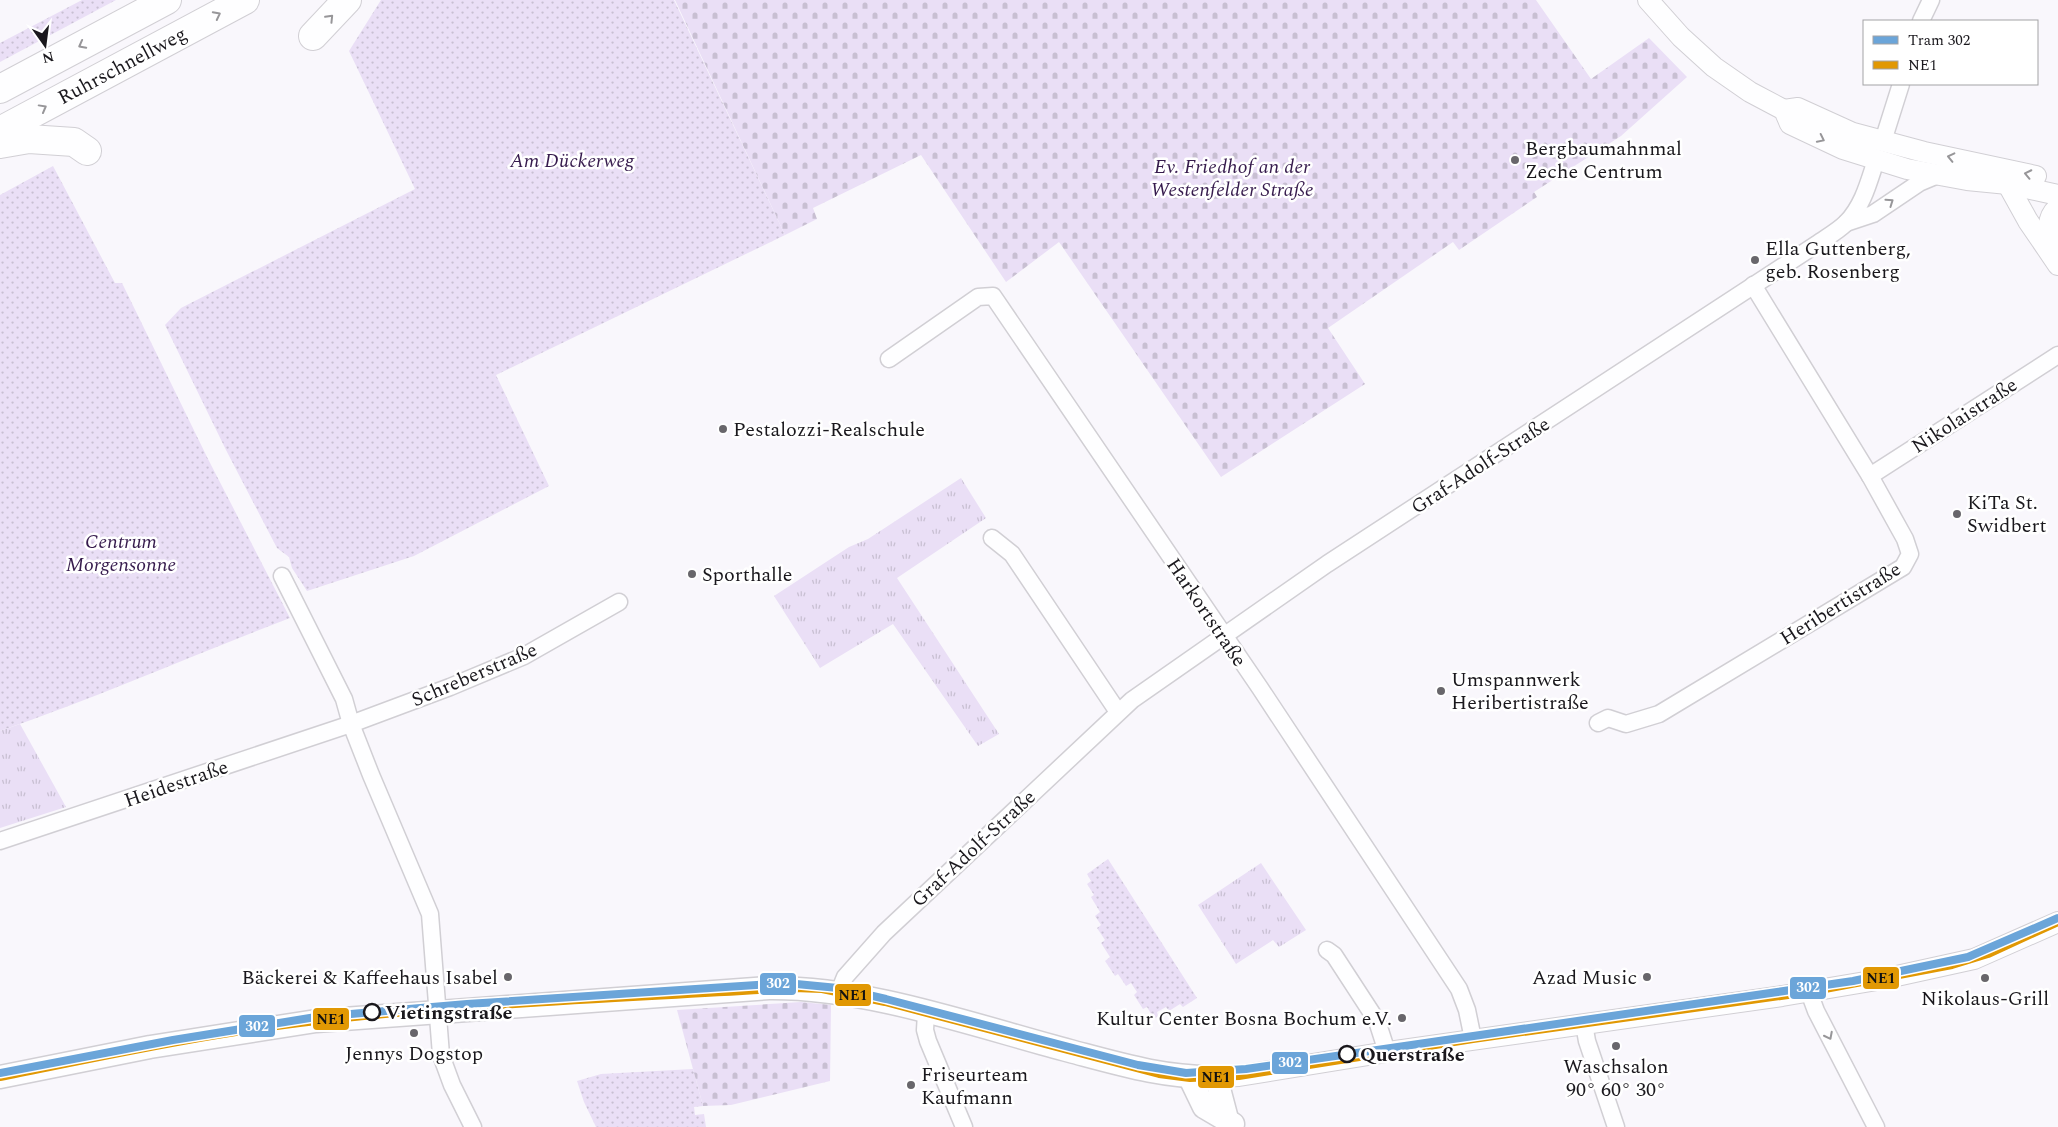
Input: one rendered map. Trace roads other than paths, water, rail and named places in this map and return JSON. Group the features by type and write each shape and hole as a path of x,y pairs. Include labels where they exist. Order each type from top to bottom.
{"highway":[{"name":"Ruhrschnellweg","path":"0,89 167,0"},
{"name":"Ruhrschnellweg","path":"0,131 245,0"},
{"path":"313,36 347,0"},
{"path":"0,144 29,139 74,142 88,151"}],"main road":[{"path":"0,1077 141,1049 341,1018 769,988 813,988 926,1012 1129,1067 1190,1078 1216,1077 1232,1123"},
{"path":"1190,1078 1204,1107 1232,1123"}],"street":[{"path":"1648,0 1681,37 1714,67 1750,92 1784,110 1798,108 1853,133 1879,151 1938,175 2003,176 2058,181"},
{"path":"1922,20 1932,0"},
{"name":"Graf-Adolf-Straße","path":"1846,223 1866,190 1901,85"},
{"path":"1879,151 2003,176 2058,195"},
{"name":"Graf-Adolf-Straße","path":"839,992 845,977 884,932 1132,700 1327,564 1846,223 1873,214 1919,183 1938,175"},
{"path":"2003,176 2028,221 2058,263"},
{"path":"2058,207 2050,216 2048,227 2050,238 2056,248 2058,263"},
{"name":"Heribertistraße","path":"1598,724 1608,718 1626,724 1659,714 1903,567 1910,554 1906,539 1870,476 1752,285"},
{"name":"Harkortstraße","path":"888,359 978,298 993,296 1459,989 1467,1010 1473,1039"},
{"name":"Nikolaistraße","path":"1870,476 2058,355"},
{"path":"992,538 1012,554 1118,712"},
{"path":"282,576 344,698 351,724 430,914 440,1042 445,1067 474,1127"},
{"name":"Schreberstraße","path":"351,724 498,668 619,602"},
{"name":"Heidestraße","path":"0,841 351,724"},
{"path":"1216,1077 1239,1076 1473,1039 1809,992 1952,965 1988,954 2058,922"},
{"path":"1327,950 1334,955 1377,1021 1387,1052"},
{"path":"1809,992 1816,1011 1876,1127"},
{"path":"926,1012 925,1030 928,1041 964,1127"},
{"path":"1584,1024 1587,1041 1616,1127"}],"tram line":[{"name":"302","path":"0,1073 173,1040 316,1017 467,1004 786,983 838,988 886,999 1138,1065 1186,1073 1246,1069 1853,981 1968,957 2058,918"}],"place":[{"name":"Bergbaumahnmal Zeche Centrum","path":"1515,160"},
{"name":"Ella Guttenberg, geb. Rosenberg","path":"1755,260"},
{"name":"Pestalozzi-Realschule","path":"723,429"},
{"name":"KiTa St. Swidbert","path":"1957,514"},
{"name":"Sporthalle","path":"692,574"},
{"name":"Umspannwerk Heribertistraße","path":"1441,691"},
{"name":"Bäckerei & Kaffeehaus Isabel","path":"508,977"},
{"name":"Azad Music","path":"1647,977"},
{"name":"Nikolaus-Grill","path":"1985,978"},
{"name":"Vietingstraße","path":"372,1012"},
{"name":"Kultur Center Bosna Bochum e.V.","path":"1402,1018"},
{"name":"Jennys Dogstop","path":"414,1033"},
{"name":"Waschsalon 90° 60° 30°","path":"1616,1046"},
{"name":"Querstraße","path":"1347,1054"},
{"name":"Friseurteam Kaufmann","path":"911,1085"}],"park label":[{"name":"Am Dückerweg","path":"572,160"},
{"name":"Ev. Friedhof an der Westenfelder Straße","path":"1232,178"},
{"name":"Centrum Morgensonne","path":"121,552"}]}
